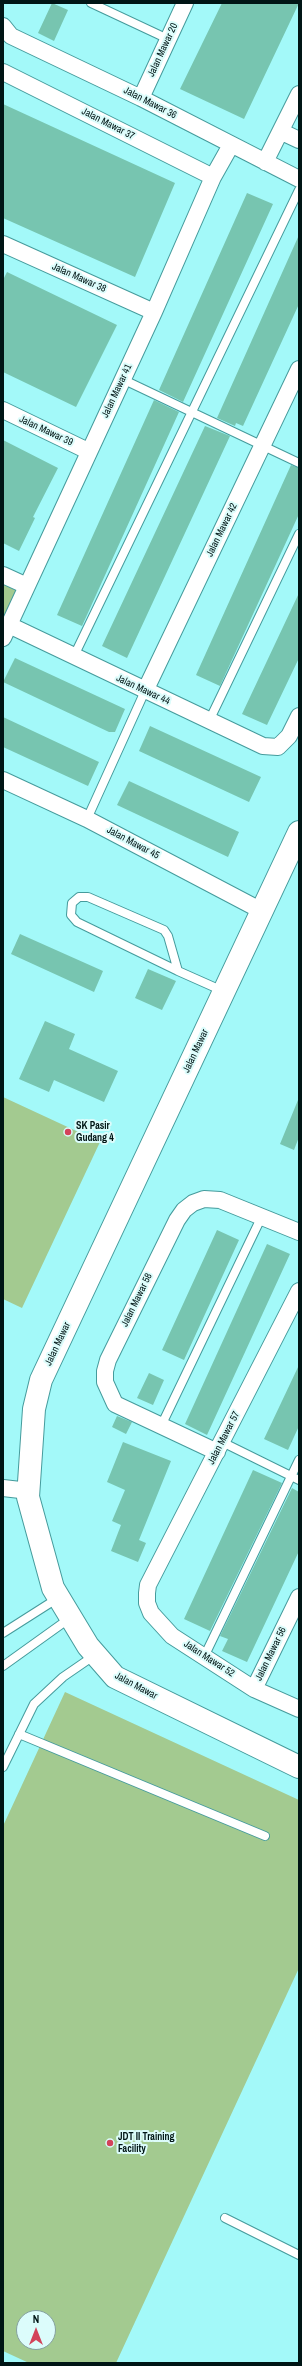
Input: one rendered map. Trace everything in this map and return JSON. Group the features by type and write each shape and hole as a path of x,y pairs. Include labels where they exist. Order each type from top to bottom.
{"street":[{"name":"Jalan Mawar 20","path":"141,98 185,3"},
{"name":"Jalan Mawar 36","path":"3,26 11,36 141,98 299,179"},
{"name":"Jalan Mawar 37","path":"3,72 213,177"},
{"path":"265,162 282,132 299,94"},
{"path":"282,132 299,140"},
{"name":"Jalan Mawar 41","path":"6,631 88,451 154,312 213,177 231,145"},
{"name":"Jalan Mawar 38","path":"3,244 154,312"},
{"name":"Jalan Mawar 42","path":"145,691 299,369"},
{"name":"Jalan Mawar 39","path":"3,410 88,451"},
{"path":"3,575 26,586"},
{"name":"Jalan Mawar 44","path":"6,631 74,656 263,746 278,747 289,736 299,716"},
{"name":"Jalan Mawar 45","path":"3,780 87,819 262,911"},
{"name":"Jalan Mawar","path":"299,832 41,1380 34,1409 28,1497 40,1547 53,1588 70,1618 95,1655 115,1677 299,1767"},
{"name":"Jalan Mawar 58","path":"219,1447 161,1426 114,1404 105,1382 105,1371 108,1360 177,1220 184,1210 193,1203 204,1199 220,1200 299,1232"},
{"name":"Jalan Mawar 57","path":"148,1585 299,1291"},
{"path":"3,1488 29,1491"},
{"name":"Jalan Mawar 52","path":"148,1585 147,1603 157,1622 172,1636 254,1689 299,1709"},
{"name":"Jalan Mawar 56","path":"254,1689 299,1597"}],"lane":[{"path":"91,3 168,39"},
{"path":"74,656 299,190"},
{"path":"122,378 299,463"},
{"path":"209,721 299,534"},
{"path":"87,819 145,691"},
{"path":"178,971 168,936 164,930 88,897 79,897 72,903 70,915 77,922 178,971 224,991"},
{"path":"161,1426 262,1216"},
{"path":"219,1447 295,1478"},
{"path":"204,1657 295,1478 299,1460"},
{"path":"3,1633 58,1598"},
{"path":"3,1666 70,1618"},
{"path":"3,1767 30,1711 42,1695 63,1677 95,1655"},
{"path":"18,1734 266,1836"},
{"path":"225,2218 299,2255"}],"green space":[{"path":"3,584 17,591 3,623"},
{"path":"3,1097 100,1142 22,1308 3,1299"},
{"name":"JDT II Training Facility","path":"65,1692 299,1800 299,1968 116,2363 29,2363 3,2351 3,1826"}],"building":[{"path":"52,3 68,10 54,41 38,33"},
{"path":"222,3 299,3 244,119 180,89"},
{"path":"3,104 175,183 135,277 3,218"},
{"path":"247,193 273,204 183,402 159,390"},
{"path":"299,235 299,304 243,426 236,423 235,426 217,418"},
{"path":"7,272 117,325 76,407 3,372 3,280"},
{"path":"154,400 179,412 82,626 57,615"},
{"path":"205,426 230,436 127,658 102,646"},
{"path":"3,440 58,468 33,517 35,518 19,551 3,543"},
{"path":"291,465 299,468 299,514 220,686 196,675"},
{"path":"299,593 299,658 267,725 242,714"},
{"path":"15,658 125,709 115,732 109,732 3,682"},
{"path":"3,717 99,762 88,786 3,747"},
{"path":"150,726 261,777 249,802 139,751"},
{"path":"129,781 239,832 228,857 117,805"},
{"path":"20,934 103,971 94,992 11,954"},
{"path":"148,969 176,981 162,1010 135,998"},
{"path":"45,1021 75,1034 69,1049 118,1071 104,1102 54,1080 49,1092 19,1079"},
{"path":"298,1100 299,1137 294,1150 280,1144"},
{"path":"217,1230 239,1240 184,1360 162,1350"},
{"path":"267,1244 290,1254 207,1435 185,1424"},
{"path":"299,1365 299,1426 288,1450 264,1439"},
{"path":"149,1373 164,1380 153,1405 137,1398"},
{"path":"117,1416 132,1422 126,1434 112,1427"},
{"path":"123,1442 171,1461 139,1540 146,1543 138,1562 111,1551 121,1525 112,1521 125,1490 107,1482"},
{"path":"253,1470 282,1483 210,1631 184,1619"},
{"path":"292,1488 299,1492 299,1551 247,1662 222,1651 228,1639 220,1636"}],"place":[{"name":"SK Pasir Gudang 4","path":"68,1132"},
{"name":"JDT II Training Facility","path":"110,2143"}]}
